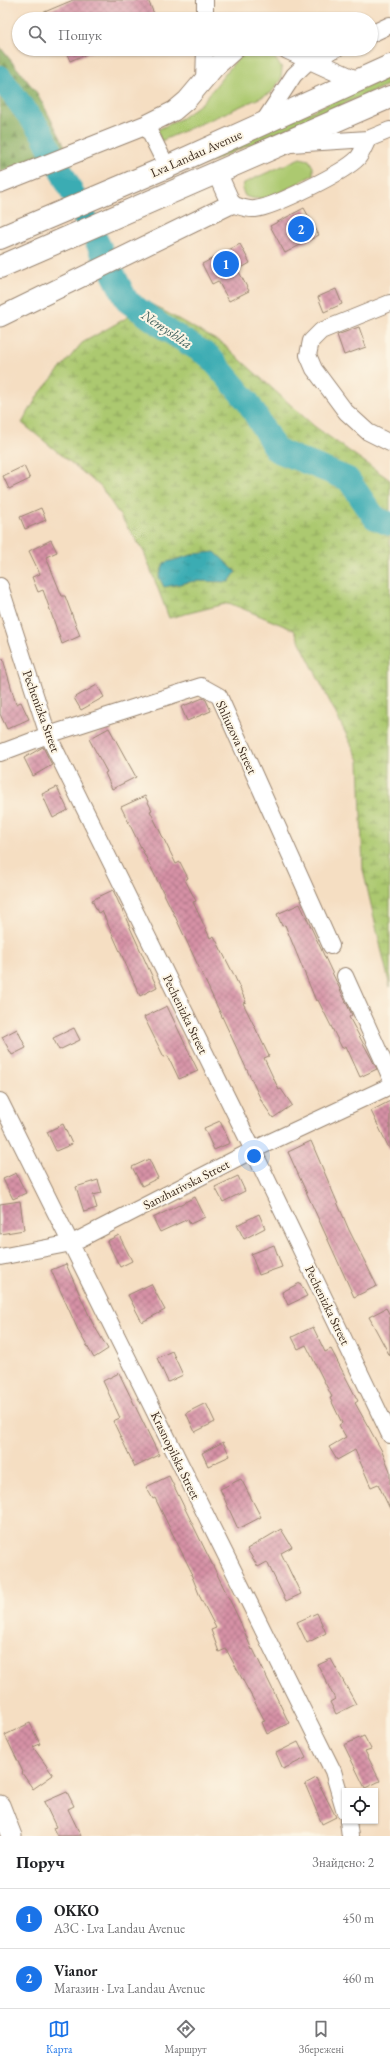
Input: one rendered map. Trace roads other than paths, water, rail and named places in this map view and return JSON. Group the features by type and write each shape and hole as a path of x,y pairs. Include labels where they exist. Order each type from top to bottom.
{"main road":[{"name":"Lva Landau Avenue","path":"0,238 167,167 390,66"},
{"name":"Lva Landau Avenue","path":"0,267 390,97"},
{"path":"167,167 178,190"}],"street":[{"path":"205,0 205,12"},
{"path":"378,31 390,25"},
{"path":"204,81 206,56"},
{"path":"0,183 146,125 174,111 188,100 214,68 228,56"},
{"path":"302,56 357,81"},
{"path":"262,124 294,75 310,60 319,56"},
{"path":"146,125 167,167"},
{"path":"280,145 368,139 390,130"},
{"path":"0,317 80,276 231,204 255,209 267,206 327,179 347,167 359,157 368,139"},
{"path":"217,173 231,204"},
{"path":"390,303 321,331 311,341 308,355 310,363 346,412 368,432 390,443"},
{"name":"Pechenizka Street","path":"0,586 48,735 253,1150 390,1435"},
{"name":"Shliuzova Street","path":"0,753 48,735 201,686 219,696 332,946"},
{"path":"345,976 390,1076"},
{"name":"Sanzharivska Street","path":"0,1257 72,1243 253,1150 390,1086"},
{"name":"Krasnopilska Street","path":"0,1100 333,1771 342,1802"},
{"path":"0,1805 12,1836"},
{"path":"348,1824 350,1836"}],"water":[{"path":"215,552 236,572 229,582 195,581 164,587 159,577 164,563 195,554"}],"waterway":[{"name":"Nemyshlia","path":"0,77 42,133 127,301 170,332 209,356 248,402 276,450 348,479 375,518 390,524"}],"place":[{"name":"Vianor","path":"301,229"},
{"name":"OKKO","path":"226,264"}]}
